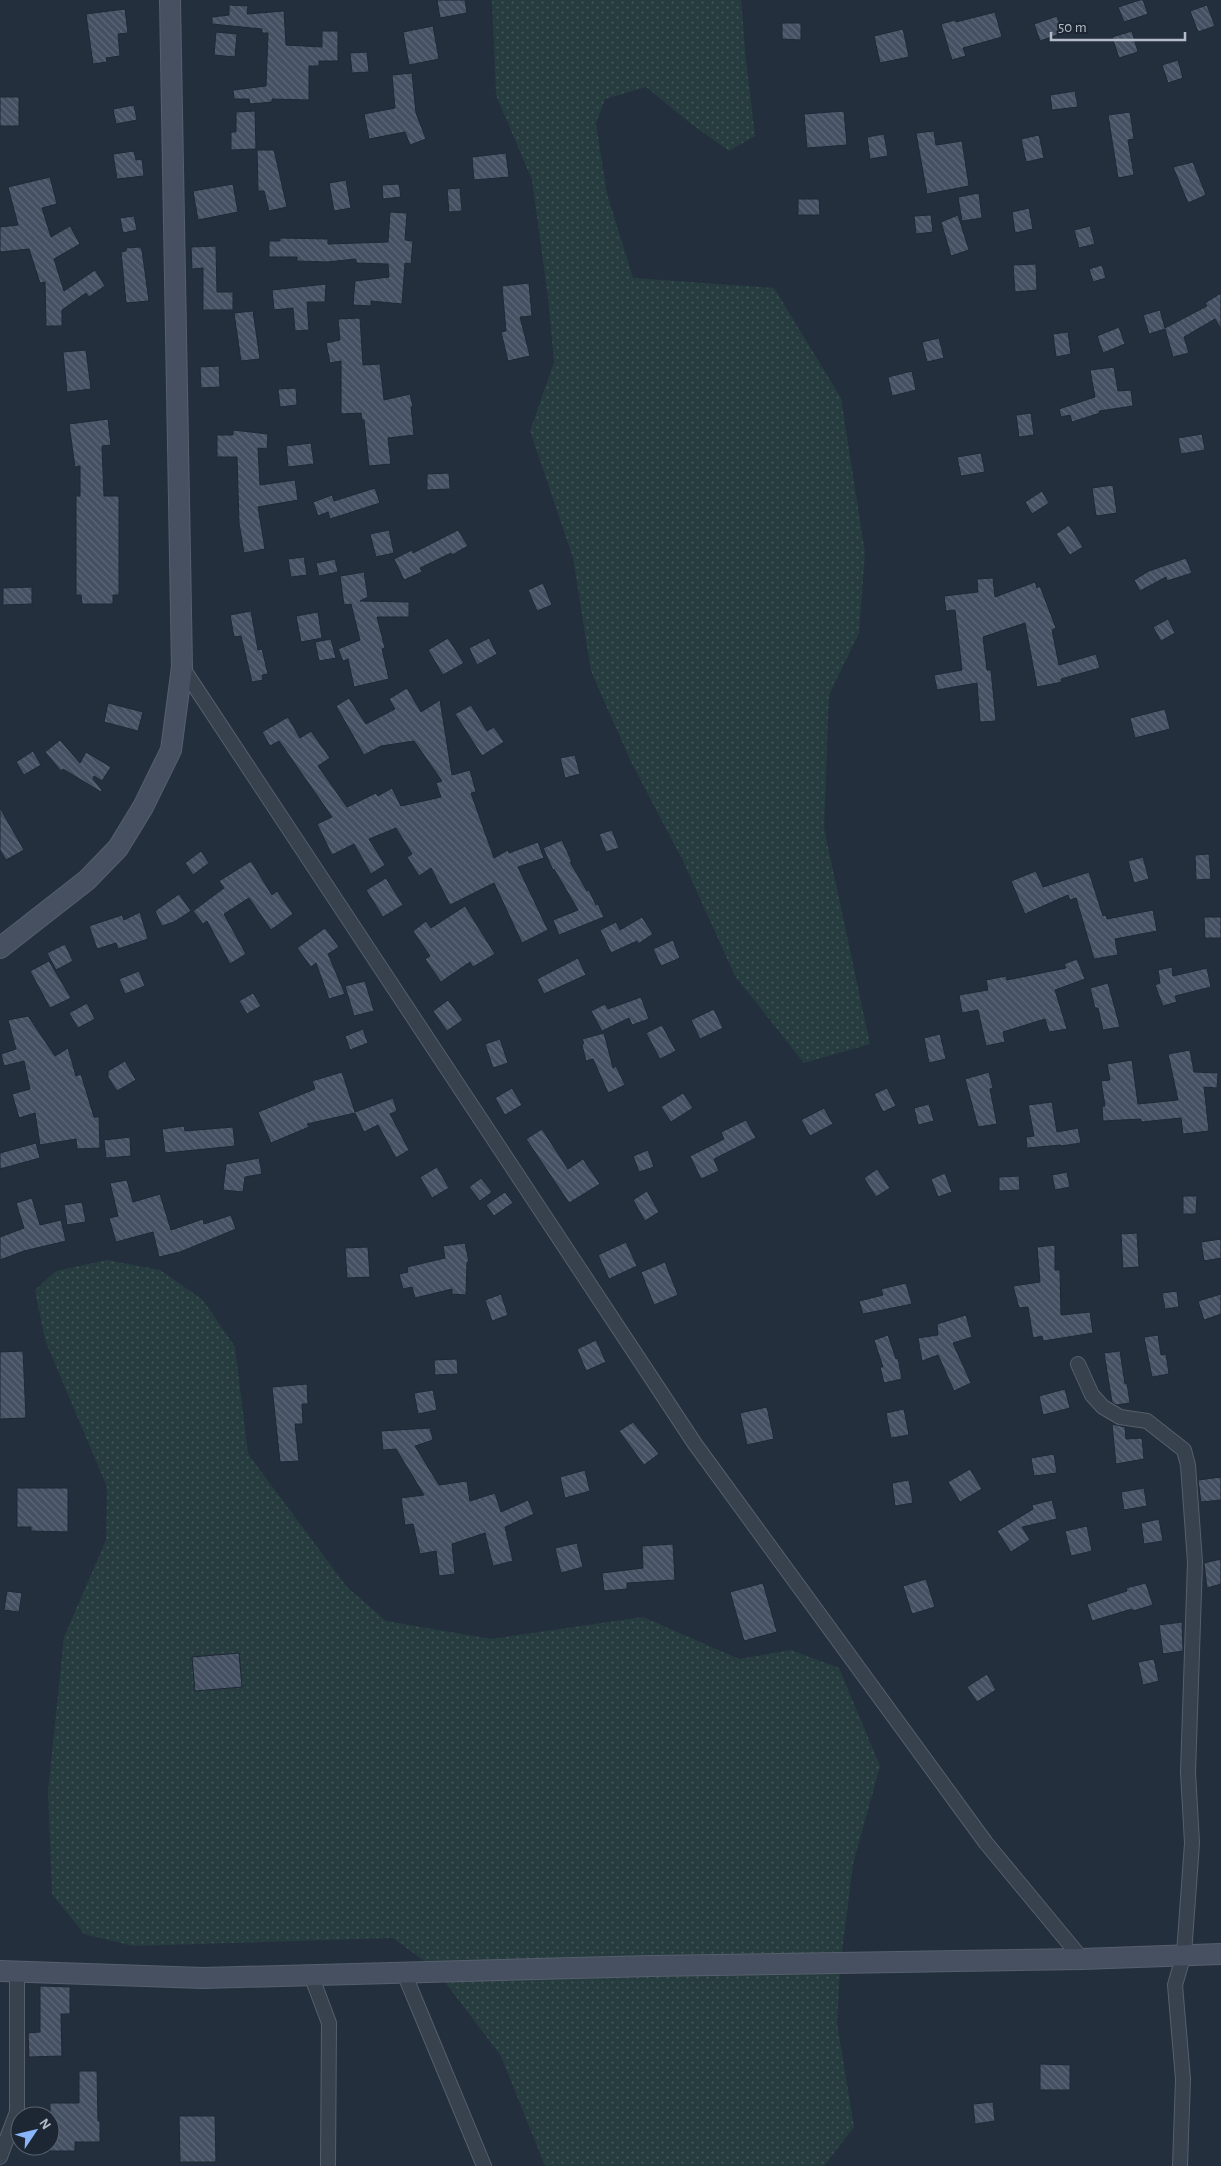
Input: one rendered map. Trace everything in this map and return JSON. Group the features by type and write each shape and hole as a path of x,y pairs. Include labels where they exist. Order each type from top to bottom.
{"main road":[{"path":"0,948 87,880 118,848 143,807 171,750 182,667 170,0"},
{"path":"8,1971 203,1978 1082,1959 1221,1954"}],"street":[{"path":"182,667 695,1444 986,1842 1082,1959"},
{"path":"1078,1364 1092,1394 1103,1406 1120,1417 1147,1421 1184,1450 1188,1465 1195,1562 1188,1772 1192,1843 1184,1954 1175,1985 1183,2078 1180,2166"},
{"path":"0,2157 18,2112 8,1971"},
{"path":"404,1973 484,2166"},
{"path":"311,1975 329,2023 328,2166"}],"green space":[{"path":"492,0 741,0 755,136 729,151 690,123 646,87 605,99 596,123 607,194 633,278 774,288 841,398 865,553 859,633 829,695 824,828 870,1044 804,1063 735,976 683,861 631,762 591,671 573,558 530,431 554,362 548,297 532,180 496,95"},
{"path":"107,1260 160,1270 203,1300 235,1347 248,1454 347,1587 386,1621 491,1639 643,1617 739,1659 791,1650 839,1668 880,1766 853,1864 840,1968 837,2023 854,2127 824,2166 545,2166 501,2056 435,1969 393,1938 133,1946 84,1934 52,1894 48,1792 64,1637 106,1540 107,1487 45,1340 35,1290 56,1271"}],"building":[{"path":"437,0 465,0 467,13 440,18"},
{"path":"1143,0 1148,14 1124,22 1118,7"},
{"path":"229,5 248,6 247,14 284,11 286,45 322,47 322,31 338,31 338,61 319,61 319,66 309,66 309,100 272,99 272,102 250,104 249,99 234,99 233,90 266,86 268,33 262,33 262,29 212,24 212,17 229,15"},
{"path":"1207,5 1215,26 1198,32 1190,11"},
{"path":"125,9 128,33 118,34 120,56 106,58 107,62 93,64 86,14"},
{"path":"995,12 1002,37 963,48 966,56 952,60 941,24"},
{"path":"1057,16 1063,33 1040,41 1034,24"},
{"path":"782,23 801,23 801,40 782,39"},
{"path":"433,26 439,59 409,65 403,32"},
{"path":"903,29 909,57 880,63 874,36"},
{"path":"1132,31 1138,52 1119,58 1112,37"},
{"path":"216,32 237,34 235,57 214,55"},
{"path":"367,52 369,72 352,73 350,53"},
{"path":"1178,60 1183,78 1168,83 1162,65"},
{"path":"412,73 416,113 426,139 410,145 405,132 369,139 364,114 395,108 392,75"},
{"path":"1075,91 1078,107 1052,110 1050,95"},
{"path":"0,97 19,97 19,126 0,126"},
{"path":"134,105 137,120 116,124 113,109"},
{"path":"255,111 256,149 231,150 231,132 236,132 236,112"},
{"path":"844,111 847,145 807,148 804,114"},
{"path":"1130,112 1134,139 1128,140 1134,175 1118,178 1108,115"},
{"path":"934,131 936,145 962,141 969,186 927,194 916,133"},
{"path":"884,134 888,156 870,159 867,137"},
{"path":"1039,135 1044,158 1026,162 1021,139"},
{"path":"257,150 274,150 287,207 269,211 264,191 258,191"},
{"path":"134,151 136,160 142,159 144,176 117,179 113,154"},
{"path":"506,153 509,177 474,180 472,157"},
{"path":"1193,162 1206,195 1188,203 1173,167"},
{"path":"50,177 57,204 42,208 51,237 70,226 80,244 54,259 64,291 95,270 105,286 89,297 86,293 62,310 62,326 46,326 45,282 40,283 29,249 0,252 0,227 18,225 8,187"},
{"path":"346,180 351,208 334,211 329,183"},
{"path":"233,184 238,212 198,220 193,191"},
{"path":"399,184 401,197 383,199 382,185"},
{"path":"460,188 462,211 449,212 447,189"},
{"path":"979,193 982,218 962,221 958,197"},
{"path":"798,199 819,199 820,215 798,215"},
{"path":"1029,208 1033,229 1015,233 1012,212"},
{"path":"390,212 407,213 405,240 413,241 411,264 405,263 402,304 371,301 371,306 353,305 355,281 389,277 388,264 356,263 356,259 327,262 297,261 297,257 269,257 269,241 280,241 280,238 328,239 328,244 388,242"},
{"path":"931,215 933,232 916,234 914,216"},
{"path":"958,215 969,250 951,256 941,222"},
{"path":"134,216 137,230 123,233 120,218"},
{"path":"1090,226 1095,244 1079,248 1074,230"},
{"path":"216,246 217,292 233,292 233,310 203,310 203,268 192,269 191,247"},
{"path":"140,247 149,301 126,303 121,252 126,251 126,248"},
{"path":"1036,264 1037,290 1015,292 1013,265"},
{"path":"1102,265 1106,278 1093,282 1089,269"},
{"path":"529,283 532,316 520,317 530,356 508,361 501,332 506,331 502,286"},
{"path":"326,284 325,302 307,302 309,330 295,331 293,308 274,310 272,290"},
{"path":"1221,293 1221,329 1215,319 1184,337 1189,353 1173,357 1165,329 1149,334 1143,315 1160,310 1165,328 1207,306 1205,303"},
{"path":"253,311 260,359 241,361 234,313"},
{"path":"360,318 363,365 380,364 384,400 410,394 413,407 411,407 414,435 388,438 391,464 369,466 364,420 362,420 361,413 341,414 341,361 330,363 326,343 340,340 338,319"},
{"path":"1119,327 1125,344 1103,353 1097,336"},
{"path":"1068,332 1071,354 1056,357 1053,334"},
{"path":"939,338 944,358 927,362 922,342"},
{"path":"86,350 91,389 67,392 63,352"},
{"path":"219,366 220,387 201,388 200,367"},
{"path":"1114,367 1118,391 1131,390 1133,406 1099,411 1100,413 1072,422 1070,415 1061,417 1059,409 1095,397 1090,370"},
{"path":"912,371 916,390 892,396 888,377"},
{"path":"296,388 297,405 280,407 278,389"},
{"path":"1031,413 1034,435 1019,437 1016,415"},
{"path":"108,419 111,445 102,446 104,496 119,496 119,595 113,595 113,604 82,604 81,595 76,595 76,496 80,496 80,466 75,467 69,424"},
{"path":"233,430 268,434 267,449 258,448 260,485 295,480 298,500 258,507 265,549 244,553 239,523 237,457 217,457 217,435 233,435"},
{"path":"1202,434 1205,450 1181,454 1178,438"},
{"path":"311,443 314,464 288,467 286,446"},
{"path":"981,453 985,472 961,476 957,457"},
{"path":"449,473 450,489 427,490 427,474"},
{"path":"1113,485 1117,513 1096,516 1092,488"},
{"path":"375,488 380,503 330,519 328,512 318,516 313,502 332,495 334,501"},
{"path":"1042,491 1049,503 1032,514 1025,502"},
{"path":"1069,525 1083,547 1070,555 1056,534"},
{"path":"389,530 394,553 376,557 370,534"},
{"path":"458,530 468,546 452,555 451,553 420,568 422,572 404,580 394,559 412,550 413,553"},
{"path":"304,557 307,575 291,577 288,559"},
{"path":"1186,558 1192,573 1167,581 1166,577 1140,591 1134,580 1149,571"},
{"path":"335,559 338,572 319,576 316,563"},
{"path":"364,572 368,597 360,601 409,602 409,617 377,617 385,648 382,649 389,679 354,687 348,659 343,661 338,649 360,640 351,604 344,605 340,576"},
{"path":"993,578 995,597 1035,582 1037,588 1040,586 1056,628 1052,630 1059,665 1096,654 1100,668 1061,679 1062,682 1037,687 1025,623 983,637 987,670 991,670 996,721 980,722 977,683 937,690 934,675 962,670 955,610 946,611 944,596 978,592 977,579"},
{"path":"543,583 552,605 537,611 528,590"},
{"path":"32,587 32,604 3,605 3,588"},
{"path":"251,611 258,650 262,649 268,674 262,675 263,680 252,682 241,636 234,637 230,615"},
{"path":"318,612 322,638 301,642 296,616"},
{"path":"1168,619 1175,633 1161,641 1153,627"},
{"path":"448,638 464,663 443,675 428,650"},
{"path":"489,638 497,654 477,665 469,648"},
{"path":"331,639 336,658 319,661 315,642"},
{"path":"407,688 421,712 440,700 452,775 470,770 476,792 471,793 494,858 508,850 509,853 538,842 544,858 518,867 548,930 522,943 494,883 450,905 431,868 419,876 407,857 412,854 396,828 369,839 385,865 371,874 354,844 332,855 317,824 332,817 279,741 270,746 262,732 288,717 300,738 311,731 330,758 318,766 347,807 376,793 378,796 392,788 401,806 441,797 436,783 442,781 414,741 381,746 364,755 336,706 349,698 366,724 395,709 389,699"},
{"path":"108,703 143,712 138,731 104,722"},
{"path":"471,705 487,731 494,727 504,742 482,756 455,714"},
{"path":"1165,709 1170,729 1135,738 1130,718"},
{"path":"60,740 80,763 86,752 111,767 102,781 94,776 93,779 102,790 101,792 63,769 61,771 45,752"},
{"path":"33,751 41,765 24,775 16,762"},
{"path":"575,755 580,774 565,778 560,758"},
{"path":"0,808 24,850 6,860 0,850"},
{"path":"612,830 619,848 606,852 599,834"},
{"path":"562,840 572,862 570,862 587,891 589,890 596,905 598,904 604,917 559,935 553,920 578,910 553,870 543,848"},
{"path":"201,851 209,863 193,875 185,863"},
{"path":"1209,854 1211,879 1196,880 1195,855"},
{"path":"1143,857 1149,879 1134,883 1128,861"},
{"path":"251,861 272,895 277,891 293,914 271,930 249,898 224,914 246,954 230,964 207,921 203,924 193,911 224,888 219,881"},
{"path":"1036,871 1043,887 1089,872 1103,916 1106,915 1107,919 1153,910 1157,931 1115,939 1118,955 1094,959 1076,898 1070,900 1068,895 1025,914 1011,881"},
{"path":"386,878 403,905 383,917 366,890"},
{"path":"179,894 191,911 174,922 162,926 155,911"},
{"path":"465,906 495,954 473,967 470,962 441,982 425,959 430,956 413,931 426,921 431,928"},
{"path":"140,912 148,939 118,949 116,943 97,949 89,926 122,915 124,920"},
{"path":"642,917 653,934 638,944 637,941 611,953 600,930 616,922 620,930"},
{"path":"1204,917 1221,917 1221,938 1205,938"},
{"path":"325,928 339,947 328,954 345,994 329,999 316,963 311,967 297,948"},
{"path":"673,940 680,958 661,966 653,949"},
{"path":"65,944 73,961 56,970 47,953"},
{"path":"578,958 586,975 544,994 537,979"},
{"path":"1077,959 1085,979 1055,990 1067,1029 1049,1032 1045,1019 1003,1032 1005,1042 986,1046 978,1010 962,1013 959,995 988,990 986,980 1006,976 1007,980 1066,968 1064,964"},
{"path":"49,961 71,998 50,1008 30,971"},
{"path":"1172,967 1173,976 1207,968 1211,987 1175,996 1177,1002 1163,1006 1155,985 1160,983 1158,970"},
{"path":"139,971 145,986 125,994 119,979"},
{"path":"365,981 374,1011 354,1016 345,986"},
{"path":"1108,983 1120,1027 1103,1030 1098,1008 1095,1008 1090,988"},
{"path":"253,993 261,1006 247,1014 239,1001"},
{"path":"641,997 649,1019 632,1025 629,1018 602,1031 591,1011 605,1004 608,1009"},
{"path":"448,1000 463,1020 447,1031 433,1011"},
{"path":"87,1003 95,1019 78,1028 69,1013"},
{"path":"714,1009 723,1028 700,1039 691,1020"},
{"path":"28,1016 55,1056 68,1048 76,1076 81,1074 94,1117 99,1117 100,1148 77,1149 76,1139 40,1145 35,1113 19,1118 12,1094 30,1089 24,1061 4,1066 1,1054 16,1049 8,1020"},
{"path":"662,1025 676,1051 660,1059 646,1033"},
{"path":"363,1029 368,1043 350,1050 345,1036"},
{"path":"604,1033 613,1068 616,1066 625,1085 608,1093 593,1059 586,1061 582,1045 584,1043 582,1039"},
{"path":"940,1034 946,1059 929,1063 924,1038"},
{"path":"500,1039 508,1063 493,1068 485,1044"},
{"path":"1190,1050 1194,1072 1218,1073 1217,1088 1204,1087 1209,1131 1183,1134 1181,1118 1141,1122 1141,1119 1103,1121 1102,1106 1105,1106 1101,1081 1110,1080 1107,1064 1132,1060 1138,1104 1178,1100 1168,1054"},
{"path":"125,1061 136,1080 117,1091 108,1077 108,1071"},
{"path":"342,1072 355,1112 393,1098 397,1111 390,1114 409,1150 396,1158 378,1125 364,1132 355,1113 307,1124 309,1127 271,1143 258,1112 315,1089 312,1081"},
{"path":"989,1072 993,1088 990,1089 997,1124 978,1127 965,1079"},
{"path":"512,1088 522,1105 505,1115 495,1098"},
{"path":"887,1088 896,1106 883,1112 874,1094"},
{"path":"683,1093 693,1108 671,1122 661,1107"},
{"path":"1052,1102 1057,1132 1078,1128 1081,1143 1027,1148 1026,1137 1034,1136 1028,1105"},
{"path":"929,1104 934,1121 918,1125 914,1108"},
{"path":"824,1108 833,1124 810,1136 801,1120"},
{"path":"746,1120 756,1138 714,1159 719,1171 701,1179 690,1156 724,1139 721,1132"},
{"path":"184,1126 185,1131 233,1127 235,1146 165,1153 162,1129"},
{"path":"542,1129 568,1169 583,1159 600,1184 569,1203 526,1139"},
{"path":"130,1137 131,1156 106,1158 104,1140"},
{"path":"36,1143 40,1158 0,1169 0,1153"},
{"path":"648,1150 654,1167 639,1172 633,1156"},
{"path":"259,1158 262,1174 245,1177 243,1192 223,1190 226,1164"},
{"path":"437,1167 449,1188 432,1198 420,1177"},
{"path":"877,1169 890,1188 876,1197 864,1178"},
{"path":"1067,1172 1070,1187 1055,1190 1052,1175"},
{"path":"945,1173 952,1192 938,1197 931,1179"},
{"path":"1019,1176 1020,1190 999,1191 999,1177"},
{"path":"481,1178 492,1192 480,1201 469,1187"},
{"path":"127,1180 133,1202 160,1194 171,1230 203,1219 204,1224 231,1215 236,1229 180,1252 159,1257 153,1232 116,1242 109,1218 118,1216 110,1183"},
{"path":"647,1191 659,1212 645,1221 633,1200"},
{"path":"505,1192 513,1203 494,1216 486,1205"},
{"path":"1183,1196 1197,1196 1196,1214 1183,1214"},
{"path":"32,1198 40,1225 61,1220 66,1241 24,1251 0,1260 0,1237 24,1228 16,1203"},
{"path":"82,1202 86,1222 67,1225 64,1205"},
{"path":"1137,1233 1139,1267 1123,1268 1121,1234"},
{"path":"1221,1239 1221,1258 1204,1261 1201,1242"},
{"path":"626,1242 637,1266 609,1279 598,1255"},
{"path":"465,1243 469,1262 467,1262 466,1295 452,1294 452,1289 415,1298 412,1287 403,1289 399,1274 408,1272 407,1267 445,1258 443,1246"},
{"path":"1055,1245 1055,1270 1060,1270 1061,1315 1090,1312 1093,1333 1043,1341 1042,1336 1033,1338 1028,1307 1019,1308 1013,1286 1040,1282 1037,1247"},
{"path":"368,1247 370,1277 347,1278 345,1248"},
{"path":"665,1262 678,1295 654,1305 641,1272"},
{"path":"906,1283 912,1304 863,1314 859,1301 883,1295 881,1289"},
{"path":"1177,1291 1179,1307 1165,1309 1162,1293"},
{"path":"501,1294 508,1315 492,1321 485,1300"},
{"path":"1221,1294 1221,1314 1204,1320 1198,1301"},
{"path":"966,1315 972,1337 953,1343 971,1383 954,1391 938,1355 922,1361 918,1338 938,1335 937,1324"},
{"path":"888,1335 896,1359 898,1358 902,1379 884,1383 880,1367 883,1367 874,1340"},
{"path":"1158,1335 1161,1355 1166,1354 1169,1374 1152,1377 1144,1337"},
{"path":"596,1340 606,1362 586,1371 577,1349"},
{"path":"23,1351 26,1418 0,1419 0,1352"},
{"path":"1120,1351 1130,1403 1116,1405 1112,1402 1104,1353"},
{"path":"457,1359 458,1374 435,1375 434,1360"},
{"path":"307,1384 308,1404 302,1404 303,1424 295,1424 299,1461 280,1462 272,1387"},
{"path":"1065,1389 1070,1408 1043,1415 1039,1396"},
{"path":"433,1390 437,1410 418,1414 414,1393"},
{"path":"767,1407 774,1439 747,1445 740,1413"},
{"path":"904,1409 909,1435 891,1438 886,1413"},
{"path":"633,1422 659,1454 644,1465 619,1431"},
{"path":"1112,1424 1125,1427 1126,1439 1142,1438 1144,1459 1116,1464"},
{"path":"430,1428 433,1440 415,1446 439,1485 467,1481 470,1501 495,1493 501,1512 528,1500 534,1514 505,1527 513,1561 493,1566 485,1533 452,1544 455,1574 439,1576 436,1551 420,1554 413,1524 405,1525 401,1498 424,1495 396,1449 383,1450 381,1431"},
{"path":"1054,1454 1057,1473 1034,1476 1031,1458"},
{"path":"970,1469 982,1489 960,1502 948,1482"},
{"path":"585,1470 590,1491 565,1498 560,1477"},
{"path":"1221,1477 1221,1500 1201,1502 1198,1480"},
{"path":"909,1480 913,1503 895,1506 892,1483"},
{"path":"17,1488 68,1488 68,1532 31,1531 31,1527 17,1527"},
{"path":"1144,1488 1147,1506 1124,1510 1121,1492"},
{"path":"1052,1500 1057,1519 1022,1527 1030,1540 1011,1552 997,1531 1033,1509 1032,1505"},
{"path":"1159,1519 1163,1541 1144,1544 1141,1523"},
{"path":"1087,1526 1092,1551 1071,1556 1065,1531"},
{"path":"577,1543 583,1567 561,1573 555,1548"},
{"path":"673,1544 675,1580 627,1583 627,1589 604,1591 602,1573 643,1568 642,1546"},
{"path":"1221,1559 1221,1584 1207,1588 1204,1563"},
{"path":"926,1579 935,1607 912,1614 903,1586"},
{"path":"763,1583 777,1632 744,1641 730,1592"},
{"path":"1146,1583 1153,1605 1092,1621 1087,1604 1127,1591 1126,1588"},
{"path":"7,1591 22,1593 19,1612 4,1610"},
{"path":"1182,1622 1183,1651 1163,1654 1159,1625"},
{"path":"239,1653 242,1687 195,1691 192,1657"},
{"path":"1154,1659 1159,1681 1143,1685 1138,1662"},
{"path":"987,1674 996,1690 977,1702 967,1687"},
{"path":"40,1986 70,1987 70,2014 61,2014 62,2056 29,2057 28,2033 40,2032"},
{"path":"1040,2064 1070,2065 1070,2090 1040,2090"},
{"path":"79,2071 97,2071 100,2142 75,2142 75,2151 60,2151 60,2106 50,2106 50,2103 79,2103"},
{"path":"993,2102 995,2121 975,2124 973,2104"},
{"path":"179,2116 215,2116 216,2162 180,2162"}]}
